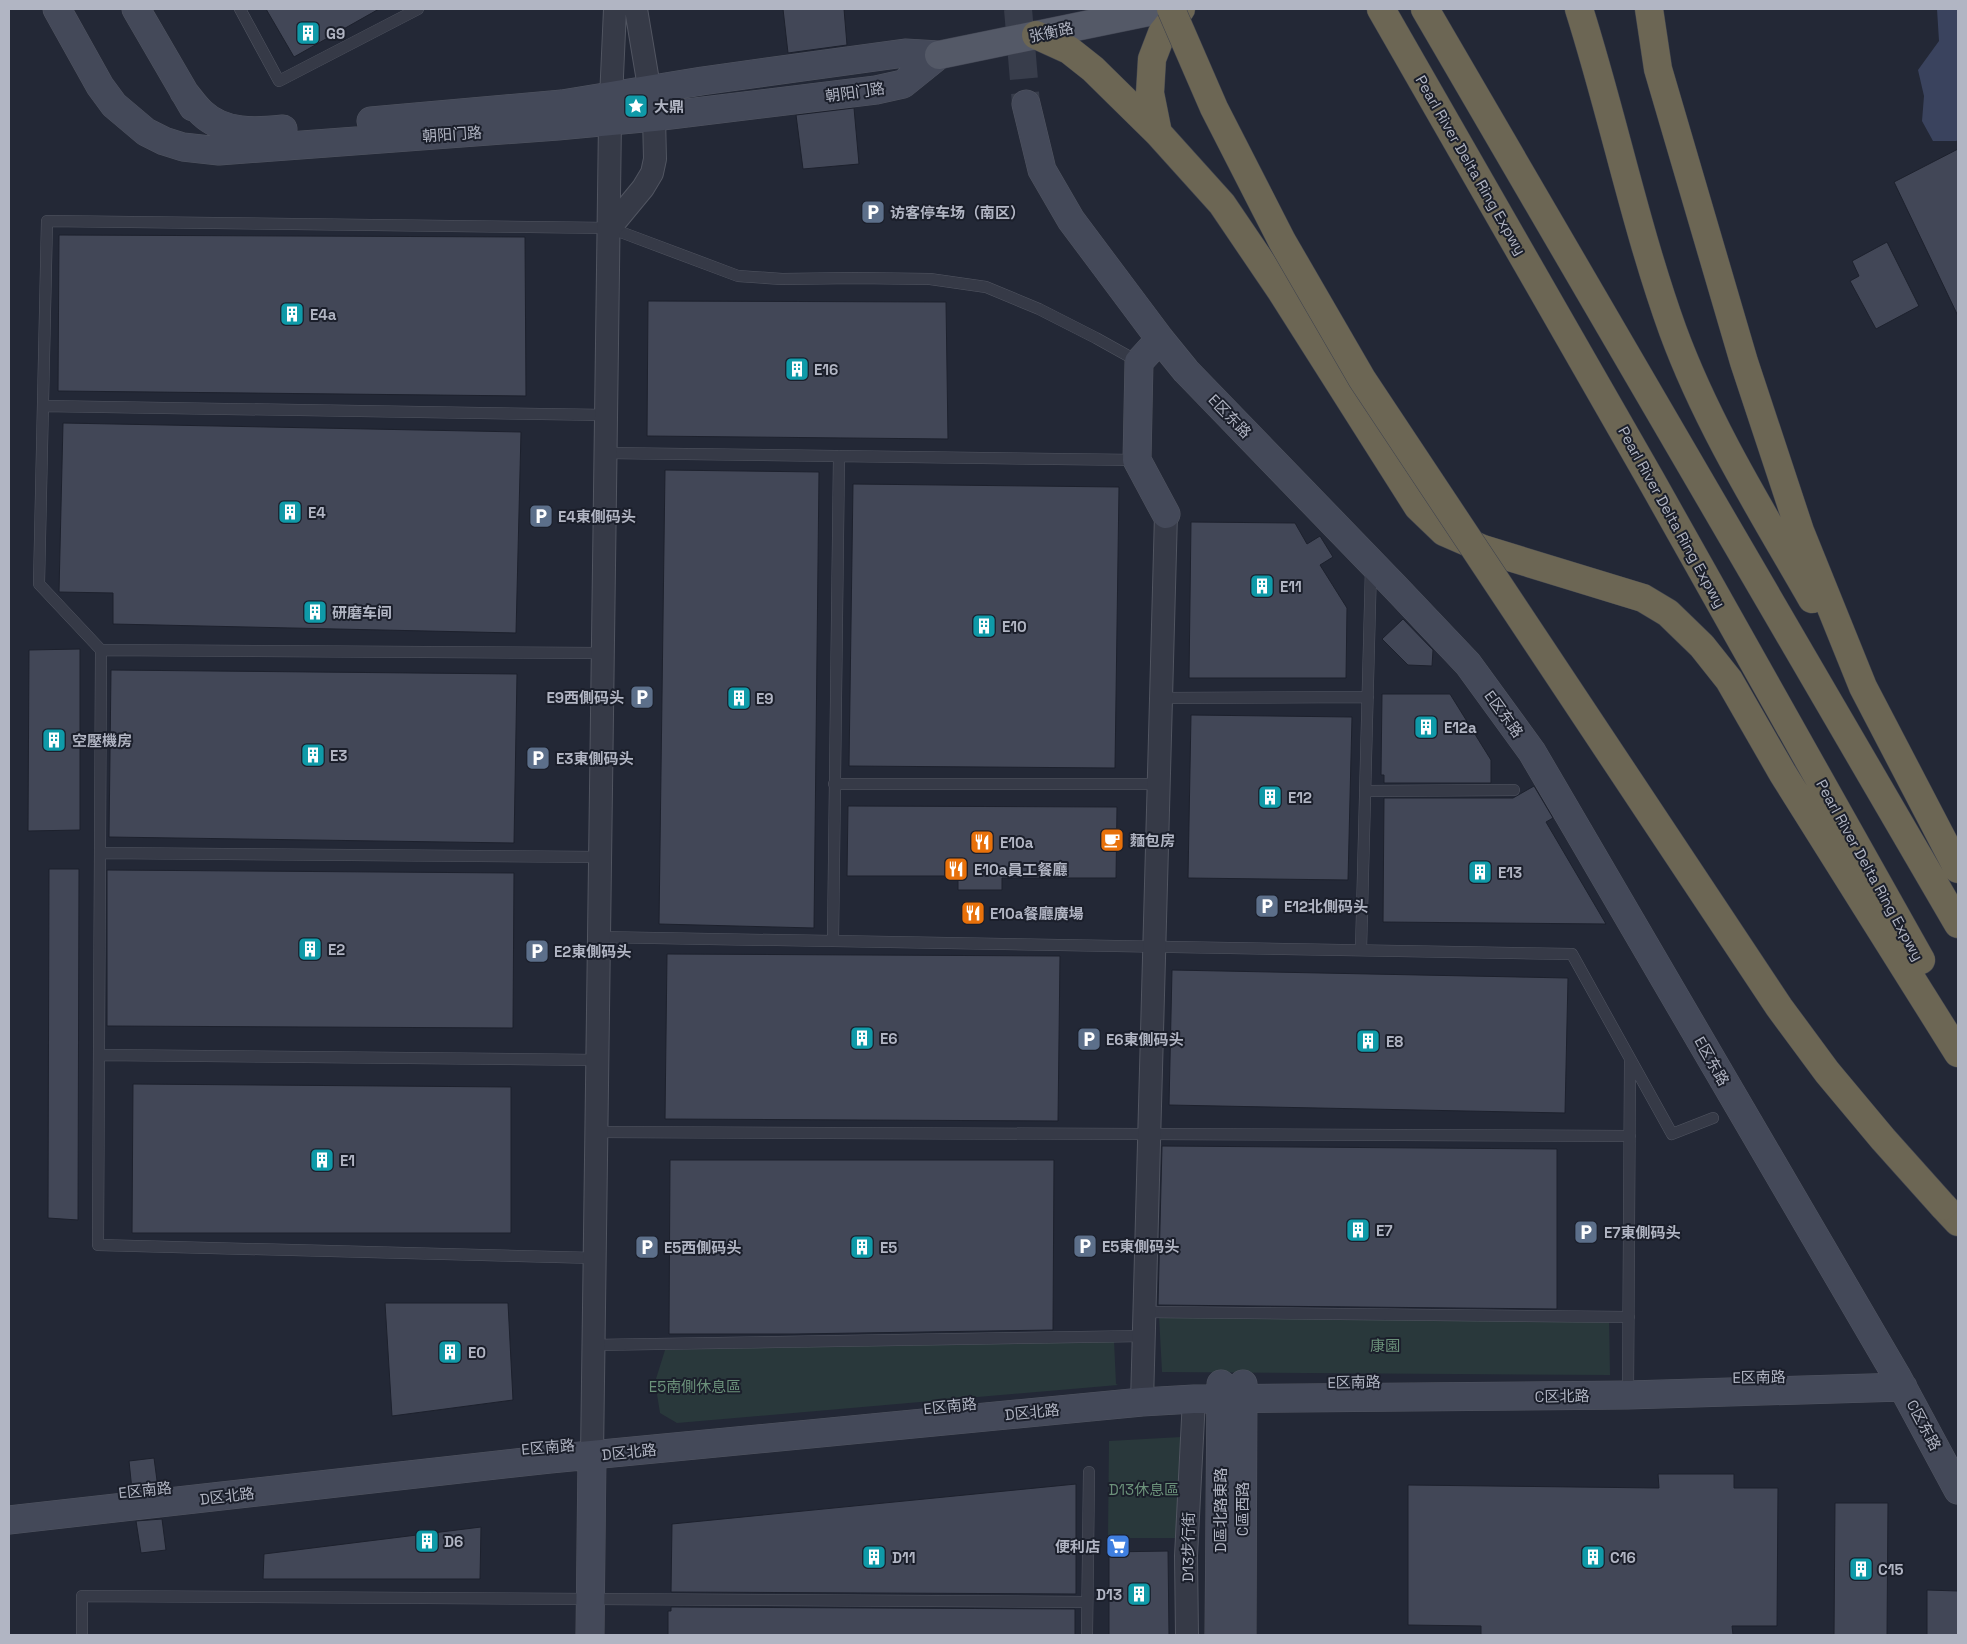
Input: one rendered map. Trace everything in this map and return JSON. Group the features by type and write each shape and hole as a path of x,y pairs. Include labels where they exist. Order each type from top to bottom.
{"highway":[{"path":"1172,9 1218,117 1282,241 1362,379 1779,1007 1840,1087 1883,1139 1951,1214"},
{"path":"1158,133 1150,93 1152,59 1162,33 1181,9"},
{"name":"Pearl River Delta Ring Expwy","path":"1381,9 1646,471 1958,1027"},
{"path":"1425,9 1958,924"},
{"path":"1579,9 1640,228 1674,332 1714,426 1742,479 1863,687 1958,869"},
{"path":"1648,12 1658,69 1768,438 1800,530 1863,687"},
{"path":"1036,35 1069,50 1093,69 1158,133 1222,204 1281,291 1418,508 1444,532 1483,548 1643,598 1668,613 1702,646 1729,680 1783,774 1958,1053"}],"main road":[{"name":"张衡路","path":"939,55 1163,9"}],"street":[{"name":"朝阳门路","path":"58,9 100,86 114,105 146,132 164,141 183,147 219,151 610,109 649,90 905,53 939,55"},
{"path":"136,9 219,151"},
{"path":"590,1635 610,228 610,109 615,9"},
{"path":"610,228 643,188 652,172 656,145 654,117 636,9"},
{"name":"朝阳门路","path":"184,92 202,113 214,122 236,130 267,131 562,104 610,109 654,117 876,90 903,84 939,55"},
{"name":"E区东路","path":"1026,104 1042,170 1071,220 1160,339 1186,371 1468,664 1532,752 1900,1381"},
{"path":"1160,339 1139,362 1138,460 1166,514 1142,1394 1194,1400 1232,1392"},
{"name":"C区北路","path":"1232,1392 1629,1387 1900,1381"},
{"name":"C区东路","path":"1900,1381 1958,1490"},
{"name":"E区南路","path":"9,1504 592,1449 626,1438 1142,1394 1232,1392"},
{"name":"D區北路東路","path":"1220,1635 1232,1392"},
{"name":"C區西路","path":"1232,1392 1242,1635"},
{"name":"D13步行街","path":"1187,1635 1186,1556 1194,1400"},
{"name":"D区北路","path":"9,1520 550,1459 592,1449"}],"lane":[{"path":"240,9 279,81 418,9"},
{"path":"595,1258 98,1246 101,650 40,584 47,221 610,228 738,276 782,279 930,279 986,287 1047,313 1139,362"},
{"path":"43,406 607,415"},
{"path":"606,454 1138,460"},
{"path":"833,941 839,456"},
{"path":"1361,950 1372,563"},
{"path":"101,650 603,653"},
{"path":"1161,698 1368,697"},
{"path":"834,784 1159,784"},
{"path":"1365,790 1514,790"},
{"path":"100,854 600,857"},
{"path":"599,937 1572,954 1672,1134 1713,1118"},
{"path":"99,1055 598,1060"},
{"path":"1629,1387 1630,1061"},
{"path":"597,1132 1630,1136"},
{"path":"1144,1312 1629,1317"},
{"path":"593,1345 1144,1336"},
{"path":"1087,1635 1089,1472"},
{"path":"82,1635 82,1596 1088,1602"}],"green space":[{"name":"康園","path":"1159,1316 1609,1318 1610,1375 1162,1372"},
{"name":"E5南側休息區","path":"1114,1340 1116,1384 1118,1385 677,1423 660,1413 655,1382 665,1350"},
{"name":"D13休息區","path":"1181,1437 1179,1538 1108,1538 1109,1441"}],"water":[{"path":"1937,9 1958,9 1958,140 1956,141 1933,141 1922,121 1924,96 1918,70 1939,41"}],"building":[{"name":"G9","path":"266,9 379,9 294,57"},
{"path":"783,9 844,9 847,45 788,53"},
{"path":"854,108 859,164 803,169 796,115"},
{"path":"1958,149 1958,316 1894,182"},
{"name":"E4a","path":"59,235 525,237 526,396 58,391"},
{"path":"1887,242 1919,306 1876,329 1850,281 1859,276 1852,261"},
{"name":"E16","path":"648,301 946,302 948,439 647,436"},
{"name":"E4","path":"63,423 521,432 516,633 113,624 113,593 59,592"},
{"name":"E9","path":"665,470 819,472 814,928 659,924"},
{"name":"E10","path":"853,484 1119,487 1115,768 849,766"},
{"name":"E11","path":"1191,522 1295,523 1307,544 1320,536 1333,557 1320,565 1347,608 1346,678 1189,678"},
{"path":"1403,619 1433,650 1432,666 1408,665 1382,639"},
{"name":"空壓機房","path":"80,649 80,830 28,831 29,650"},
{"name":"E3","path":"111,670 517,674 514,843 109,837"},
{"name":"E12a","path":"1382,694 1450,694 1491,760 1491,783 1384,783 1384,775 1381,775"},
{"name":"E12","path":"1191,715 1352,717 1348,880 1188,878"},
{"name":"E13","path":"1534,786 1553,818 1546,822 1606,924 1383,922 1384,798 1513,798"},
{"name":"E10a","path":"848,806 1117,807 1116,878 1002,878 1002,890 958,890 958,876 847,876"},
{"path":"49,869 79,869 78,1220 48,1218"},
{"name":"E2","path":"107,870 514,873 513,1028 107,1026"},
{"name":"E6","path":"667,954 1060,956 1058,1121 665,1119"},
{"name":"E8","path":"1172,970 1568,978 1565,1113 1169,1105"},
{"name":"E1","path":"133,1084 511,1087 511,1233 132,1233"},
{"name":"E7","path":"1162,1146 1557,1149 1557,1309 1158,1305"},
{"name":"E5","path":"670,1160 1054,1160 1053,1330 669,1334"},
{"name":"E0","path":"385,1303 508,1303 513,1400 392,1416"},
{"path":"154,1458 158,1488 132,1490 129,1461"},
{"name":"C16","path":"1658,1474 1734,1474 1734,1488 1778,1488 1777,1626 1732,1626 1733,1635 1481,1635 1481,1626 1408,1625 1408,1485 1659,1488"},
{"name":"D11","path":"1076,1484 1076,1594 671,1592 672,1524"},
{"name":"C15","path":"1835,1503 1888,1503 1887,1635 1834,1635"},
{"path":"162,1519 166,1550 141,1553 136,1521"},
{"name":"D6","path":"481,1527 480,1579 263,1579 264,1554"},
{"name":"D13","path":"1168,1551 1169,1635 1109,1635 1109,1552"},
{"path":"1927,1590 1958,1591 1958,1635 1927,1635"},
{"path":"671,1607 1075,1609 1075,1635 668,1635 668,1611 671,1611"}],"tunnel":[{"path":"1018,9 1026,104"}],"place":[{"name":"G9","path":"308,33"},
{"name":"大鼎","path":"636,106"},
{"name":"访客停车场（南区）","path":"873,212"},
{"name":"E4a","path":"292,314"},
{"name":"E16","path":"797,369"},
{"name":"E4","path":"290,512"},
{"name":"E4東側码头","path":"541,516"},
{"name":"E11","path":"1262,586"},
{"name":"研磨车间","path":"315,612"},
{"name":"E10","path":"984,626"},
{"name":"E9西側码头","path":"642,697"},
{"name":"E9","path":"739,698"},
{"name":"E12a","path":"1426,727"},
{"name":"空壓機房","path":"54,740"},
{"name":"E3","path":"313,755"},
{"name":"E3東側码头","path":"538,758"},
{"name":"E12","path":"1270,797"},
{"name":"麵包房","path":"1112,840"},
{"name":"E10a","path":"982,842"},
{"name":"E10a員工餐廳","path":"956,869"},
{"name":"E13","path":"1480,872"},
{"name":"E12北側码头","path":"1267,906"},
{"name":"E10a餐廳廣場","path":"973,913"},
{"name":"E2","path":"310,949"},
{"name":"E2東側码头","path":"537,951"},
{"name":"E6","path":"862,1038"},
{"name":"E6東側码头","path":"1089,1039"},
{"name":"E8","path":"1368,1041"},
{"name":"E1","path":"322,1160"},
{"name":"E7","path":"1358,1230"},
{"name":"E7東側码头","path":"1586,1232"},
{"name":"E5東側码头","path":"1085,1246"},
{"name":"E5西側码头","path":"647,1247"},
{"name":"E5","path":"862,1247"},
{"name":"E0","path":"450,1352"},
{"name":"D6","path":"427,1541"},
{"name":"便利店","path":"1118,1546"},
{"name":"D11","path":"874,1557"},
{"name":"C16","path":"1593,1557"},
{"name":"C15","path":"1861,1569"},
{"name":"D13","path":"1139,1594"}]}
